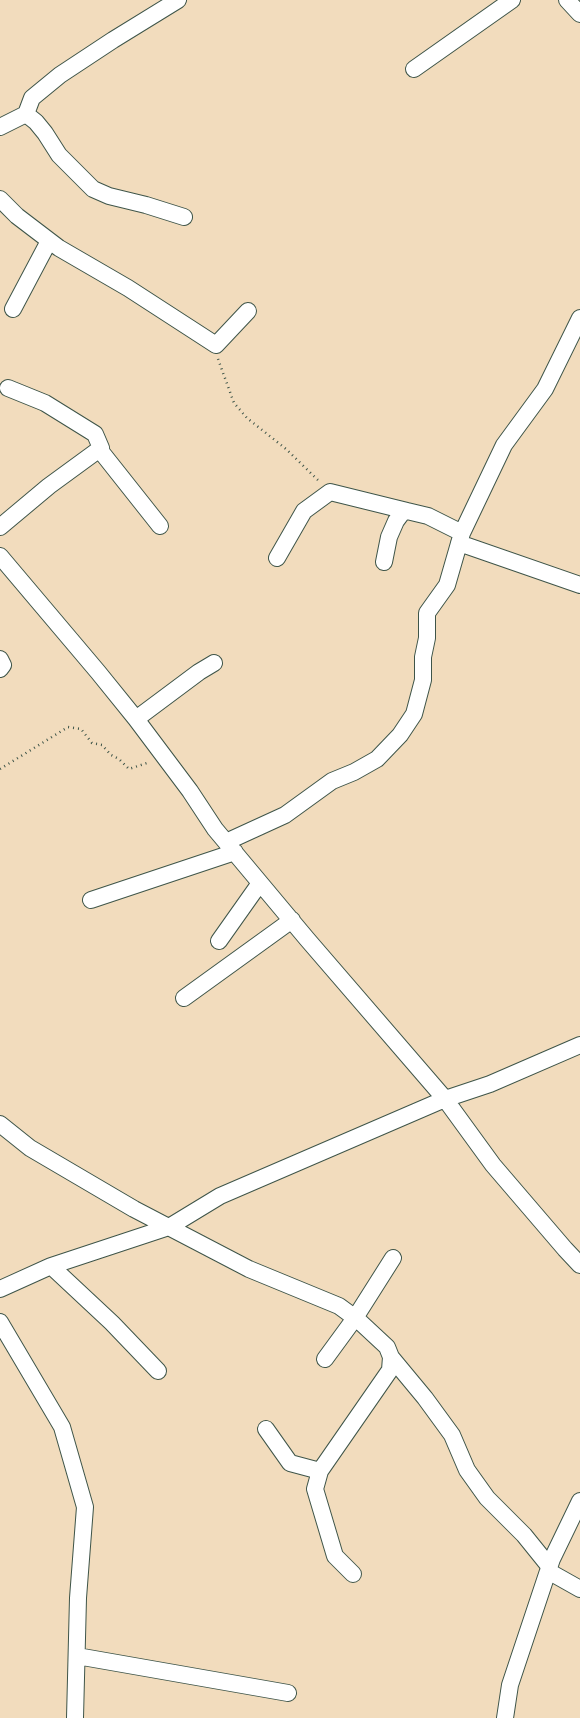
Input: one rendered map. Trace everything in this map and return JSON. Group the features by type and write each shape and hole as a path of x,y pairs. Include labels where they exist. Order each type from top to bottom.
{"street":[{"path":"0,127 26,114 32,98 60,75 178,0"},
{"path":"414,69 512,0"},
{"path":"567,0 580,14"},
{"path":"26,114 45,133 58,155 93,189 109,196 184,217"},
{"path":"0,199 17,216 59,248 128,288 216,345 248,311"},
{"path":"13,309 49,240"},
{"path":"90,900 231,847 285,816 332,781 354,772 377,758 400,735 414,714 423,680 427,613 447,585 461,538 504,445 545,389 580,318"},
{"path":"8,388 45,402 95,434 99,449 160,526"},
{"path":"0,527 49,486 99,449"},
{"path":"276,558 304,511 330,492 428,516 461,538 580,585"},
{"path":"384,562 389,537 396,521 402,513 407,511"},
{"path":"0,556 98,672 260,883 445,1099 493,1164 580,1265"},
{"path":"0,659 3,665 0,669"},
{"path":"136,720 199,672 214,663"},
{"path":"218,941 260,883"},
{"path":"184,998 292,920"},
{"path":"0,1288 51,1266 169,1227 220,1196 445,1099 490,1084 580,1045"},
{"path":"0,1124 30,1148 134,1210 249,1270 339,1306 388,1347 391,1357 390,1370 320,1471 315,1489 336,1556 353,1574"},
{"path":"325,1359 355,1318 393,1258"},
{"path":"51,1266 112,1322 158,1371"},
{"path":"0,1322 62,1427 85,1507 78,1598 75,1718"},
{"path":"391,1357 426,1398 452,1435 468,1470 487,1498 524,1535 549,1568 580,1589"},
{"path":"266,1429 290,1463 320,1471"},
{"path":"505,1718 510,1686 549,1568 580,1500"},
{"path":"77,1656 288,1693"}],"path":[{"path":"213,343 234,403 247,418 286,449 330,492"},
{"path":"0,769 68,727 81,729 92,743 102,745 110,755 119,759 130,769 155,760 166,759"}]}
